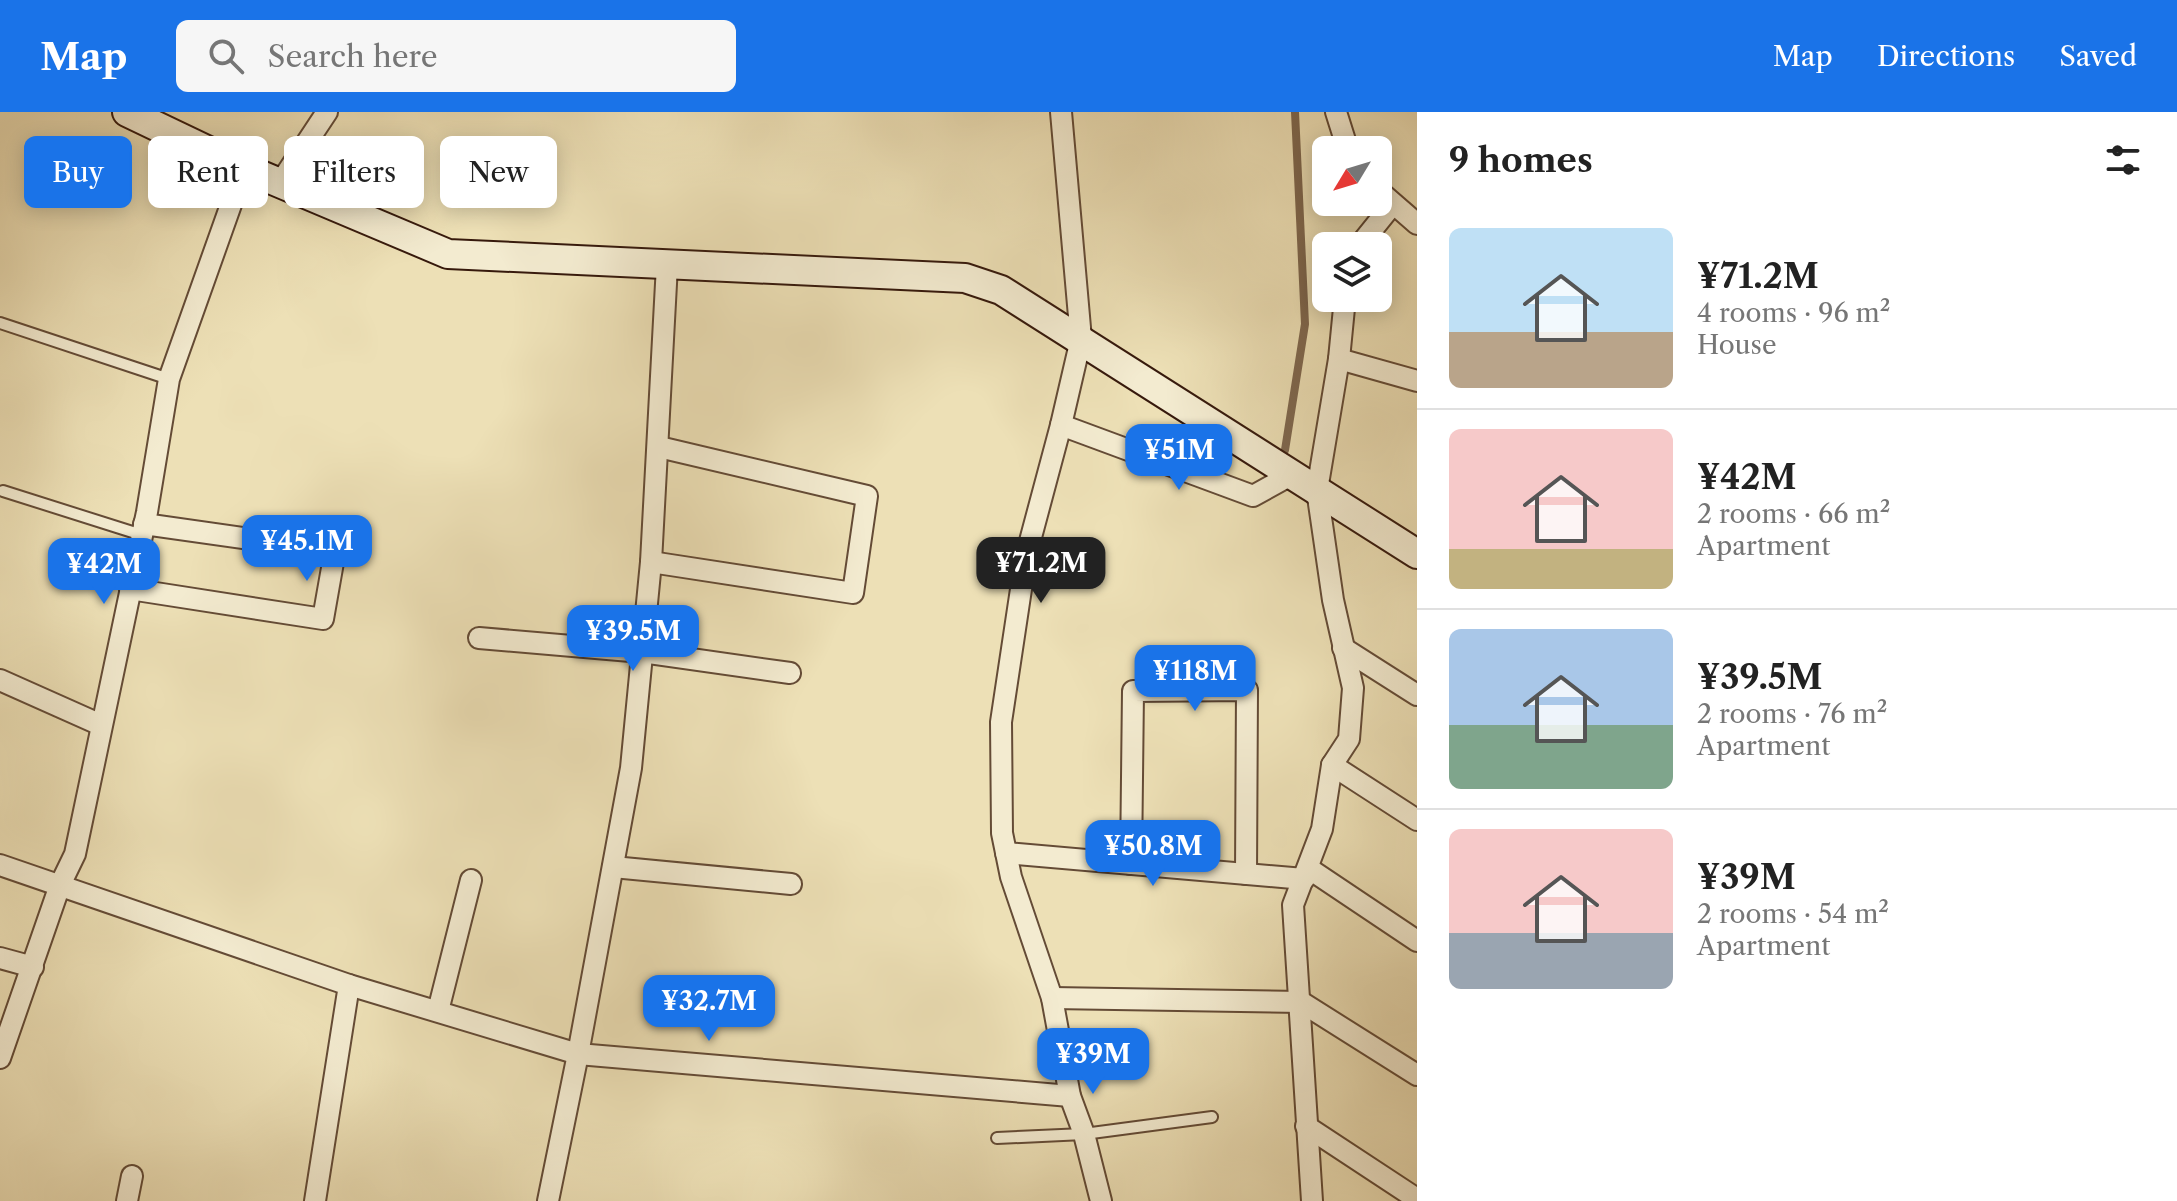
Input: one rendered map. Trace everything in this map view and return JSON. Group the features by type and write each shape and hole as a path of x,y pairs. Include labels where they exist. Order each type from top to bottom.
{"street":[{"path":"127,112 177,136"},
{"path":"280,183 327,112"},
{"path":"1061,112 1081,339 1026,556 1001,722 1002,833 1011,877 1052,998 1070,1096 1084,1134 1101,1201"},
{"path":"1336,112 1344,136"},
{"path":"268,178 448,254 965,278 1001,290 1417,554"},
{"path":"1392,204 1417,224"},
{"path":"0,1058 60,885 75,854 143,530 169,379 230,208"},
{"path":"548,1201 631,768 651,562 667,265"},
{"path":"1312,1201 1293,905 1322,829 1332,765 1349,739 1353,688 1327,563 1317,490 1344,312"},
{"path":"1339,359 1417,381"},
{"path":"1061,425 1253,496 1291,475"},
{"path":"651,562 853,593 867,496 659,447"},
{"path":"130,589 323,619 335,551 143,530"},
{"path":"479,638 642,652 790,673"},
{"path":"1343,648 1417,695"},
{"path":"0,680 101,725"},
{"path":"1131,864 1133,691 1247,690 1246,874"},
{"path":"1332,765 1417,820"},
{"path":"1006,853 1246,874 1306,874 1417,941"},
{"path":"0,865 349,985 578,1054 1070,1096"},
{"path":"613,867 791,884"},
{"path":"438,1011 471,880"},
{"path":"0,958 33,967"},
{"path":"315,1201 349,985"},
{"path":"1052,998 1301,1002 1417,1075"},
{"path":"1306,1126 1417,1199"},
{"path":"127,1201 132,1176"}],"lane":[{"path":"0,323 169,379"},
{"path":"3,491 143,530"},
{"path":"997,1138 1084,1134 1212,1117"}],"waterway":[{"path":"1285,450 1305,324 1295,112"}]}
